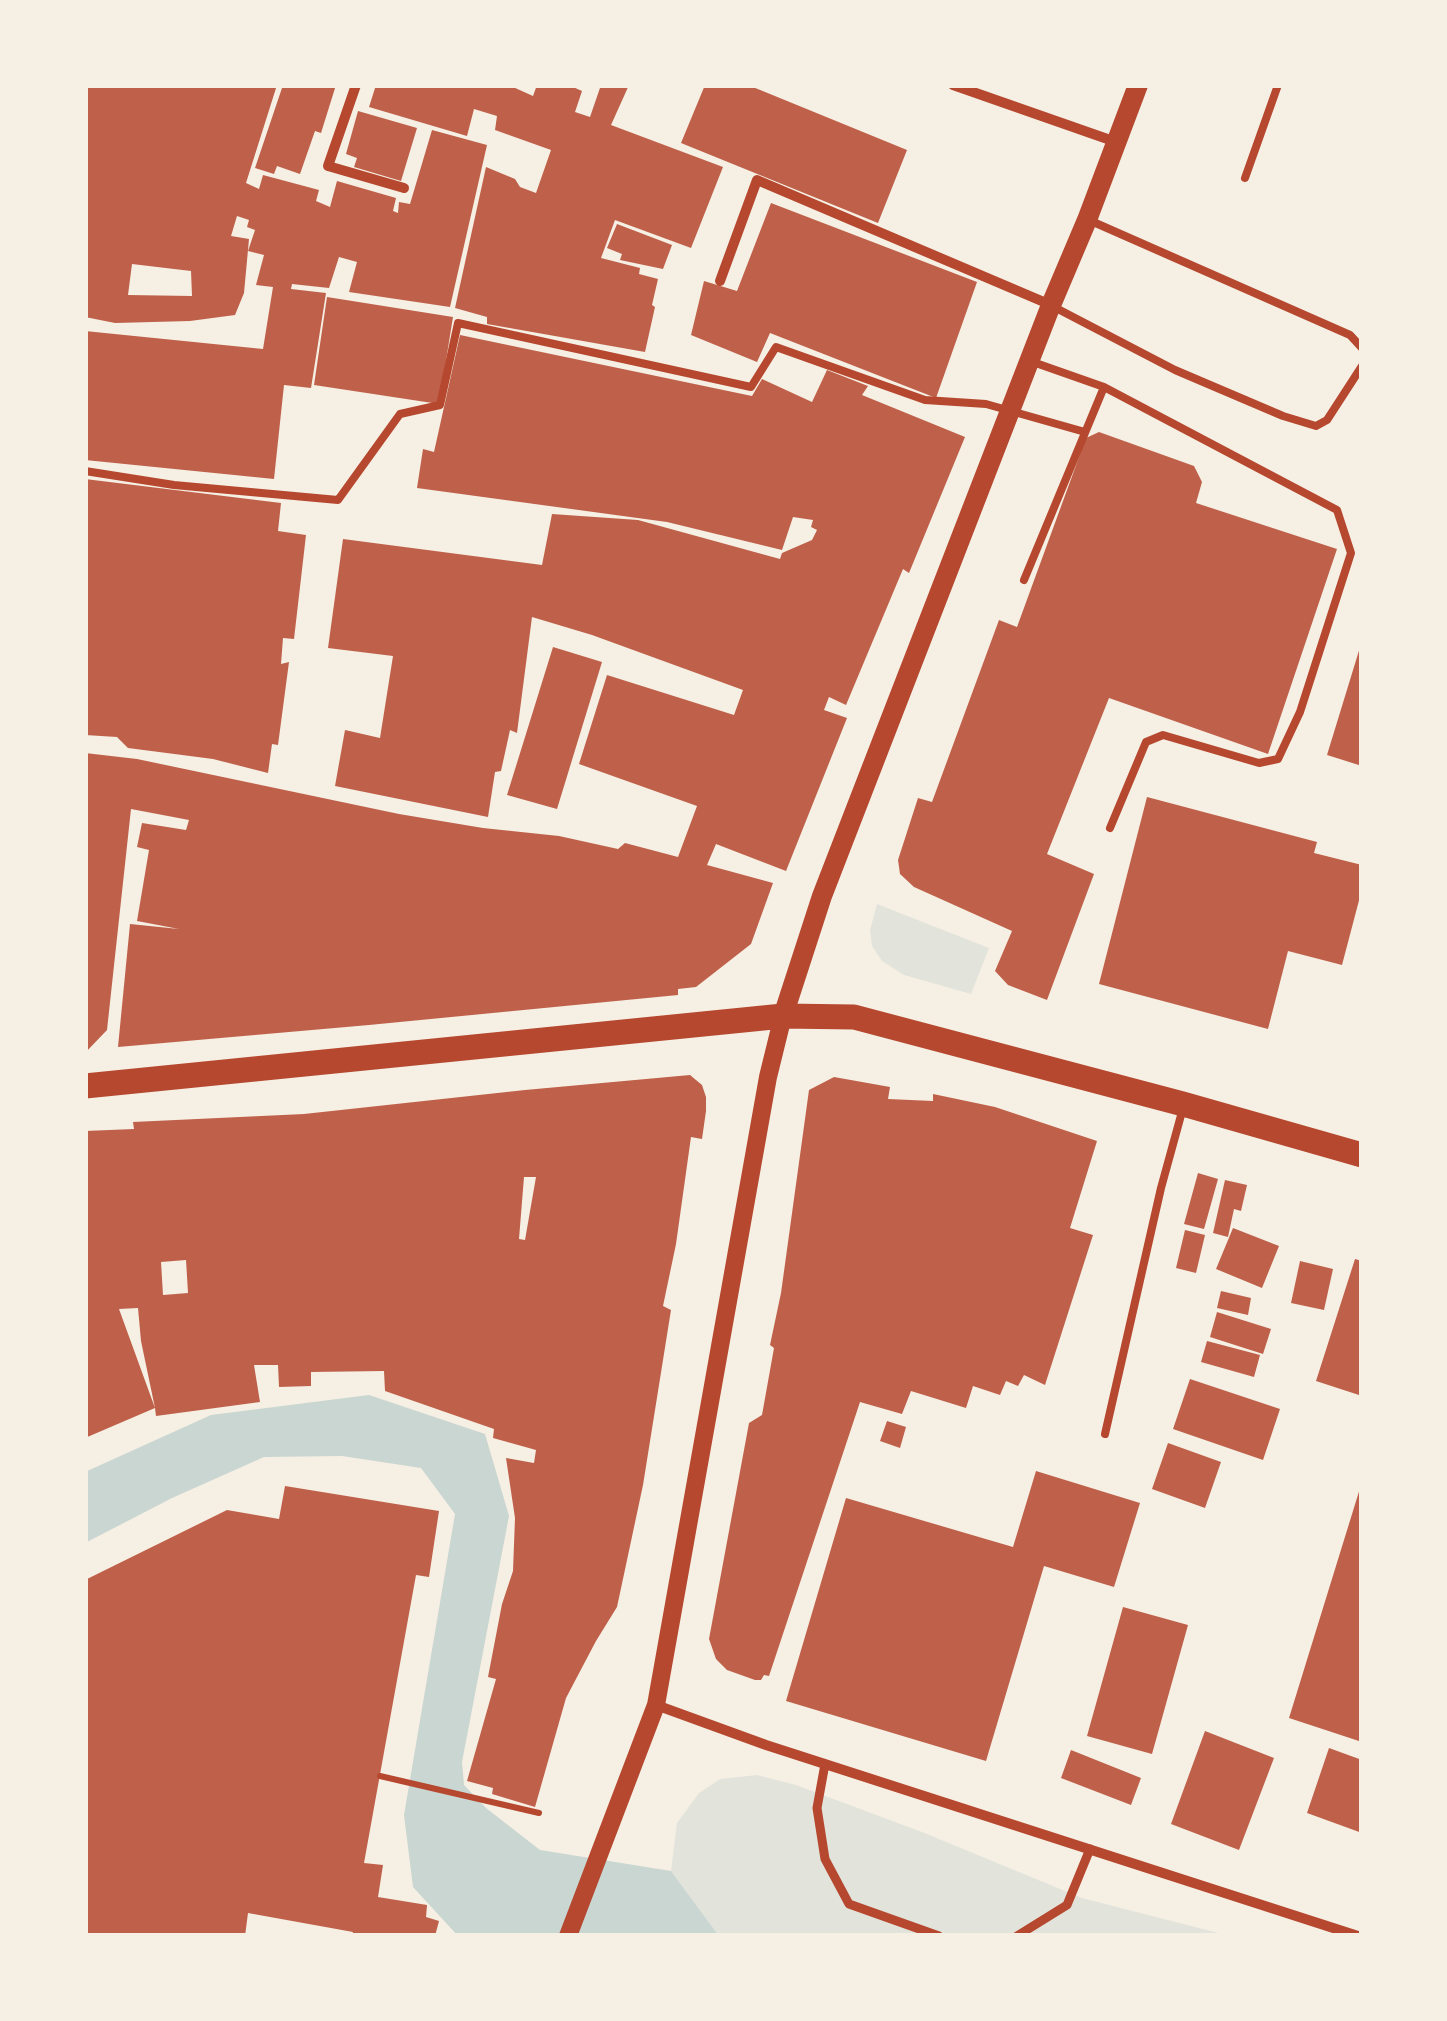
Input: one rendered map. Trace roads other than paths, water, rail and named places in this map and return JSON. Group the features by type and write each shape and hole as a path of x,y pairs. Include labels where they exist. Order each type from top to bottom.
{"main road":[{"path":"783,1016 822,896 1138,85"},
{"path":"85,1086 783,1016 854,1017 1362,1155"}],"street":[{"path":"356,85 328,166 404,188"},
{"path":"954,85 1116,142"},
{"path":"720,281 757,180 1050,305"},
{"path":"568,1936 656,1705 768,1078 783,1016"},
{"path":"656,1705 825,1764 1358,1936"},
{"path":"825,1764 817,1808 825,1859 849,1904 939,1936"},
{"path":"1017,1936 1067,1905 1090,1849"}],"lane":[{"path":"1245,178 1278,85"},
{"path":"1087,220 1350,335 1362,348"},
{"path":"1050,305 1175,370 1316,426 1327,420 1362,366"},
{"path":"85,470 174,485 338,500 400,414 440,405 458,323 750,388 776,347 926,400 986,404 1085,432"},
{"path":"1030,360 1104,387 1337,510 1351,553 1300,712 1278,758 1258,763 1163,736 1146,742 1110,828"},
{"path":"1024,580 1104,387"},
{"path":"1105,1434 1184,1104"}]}
